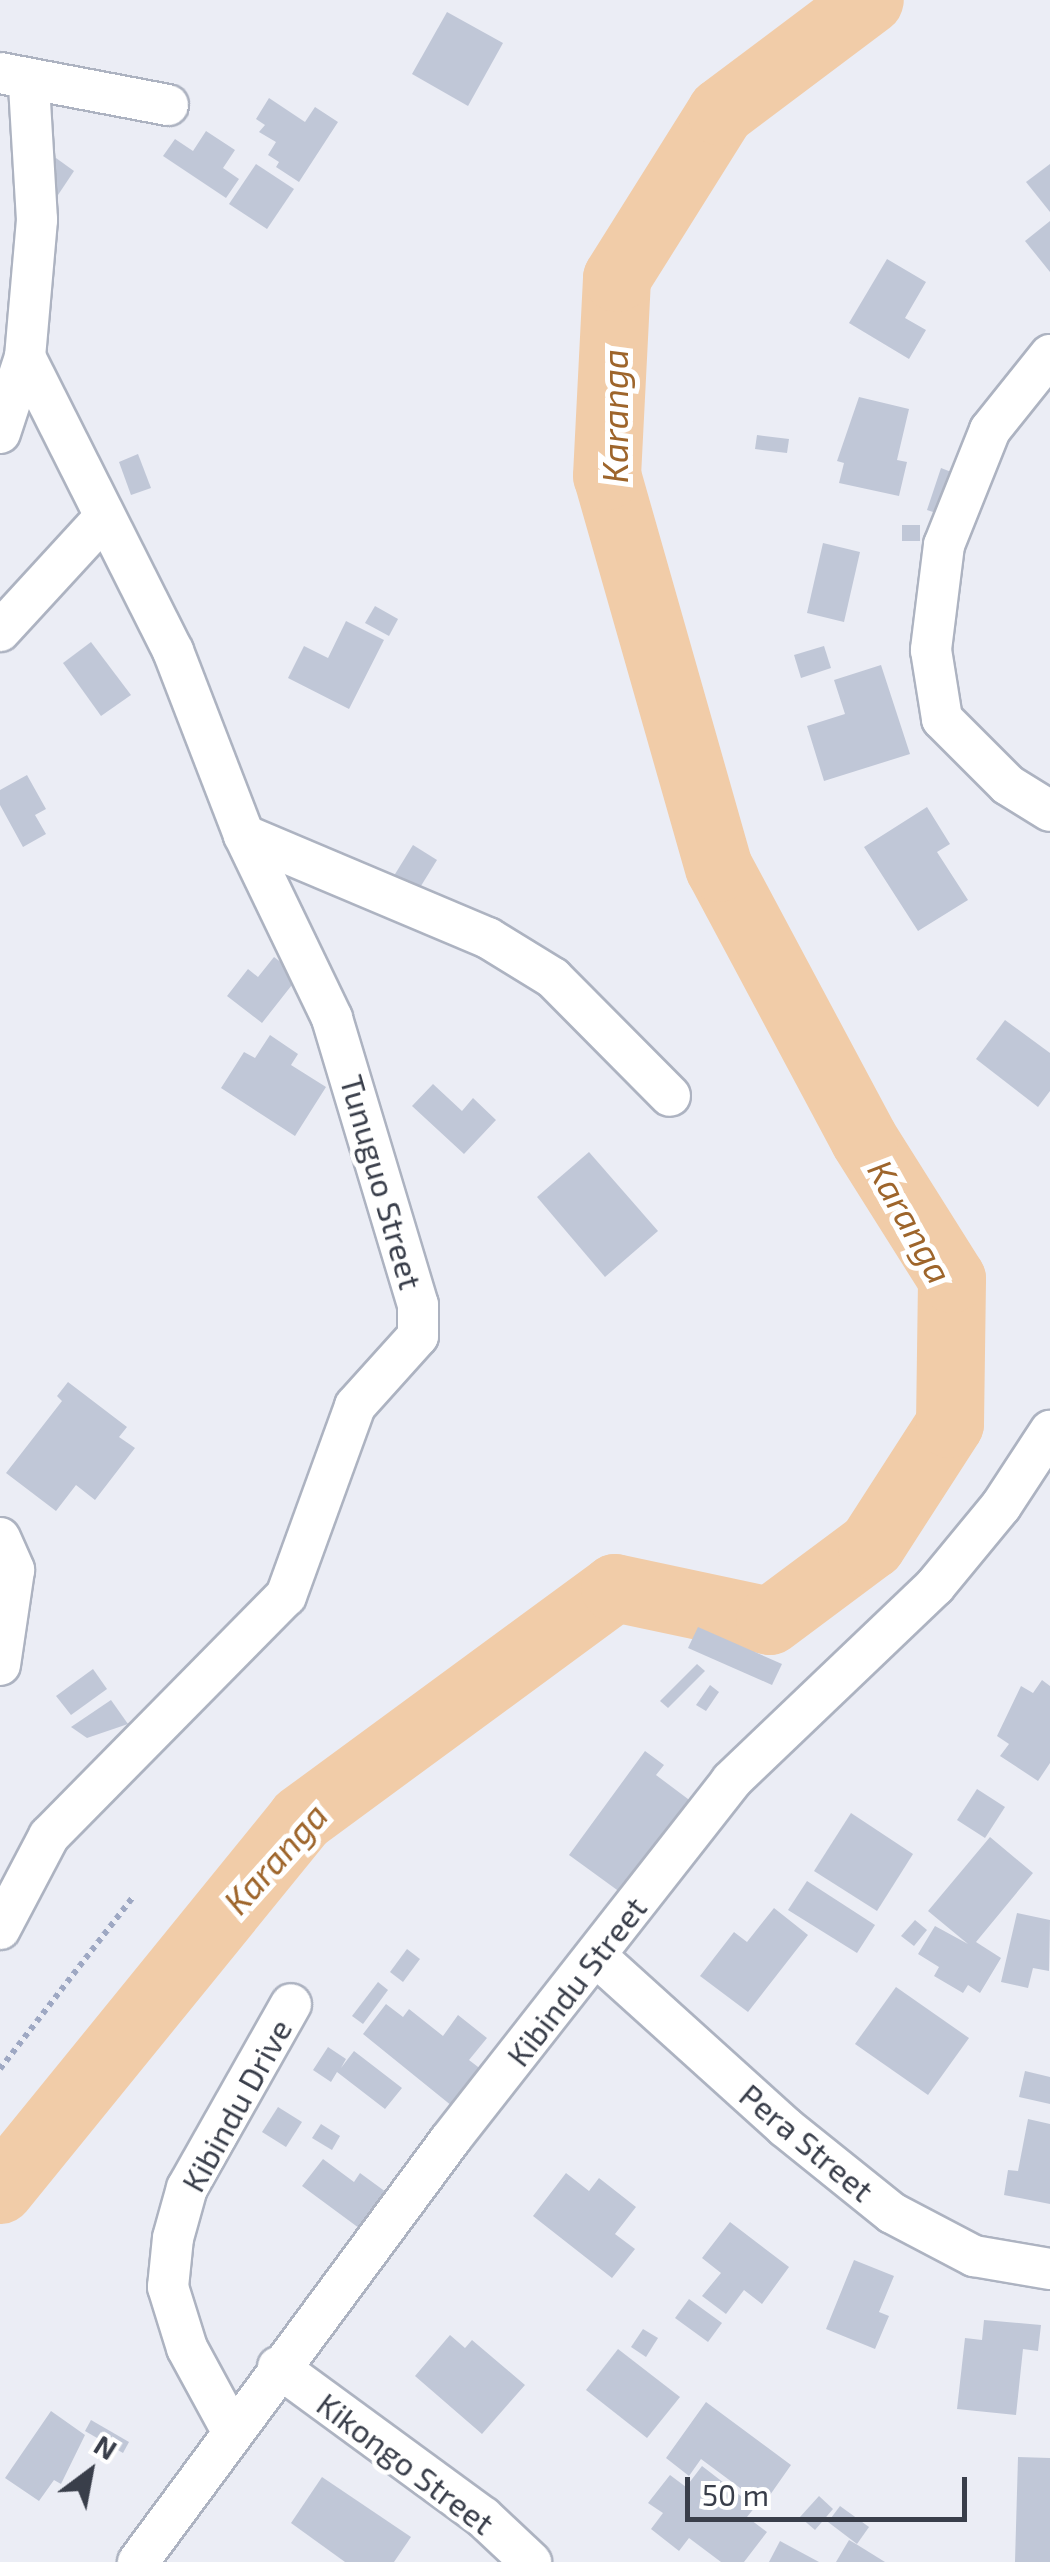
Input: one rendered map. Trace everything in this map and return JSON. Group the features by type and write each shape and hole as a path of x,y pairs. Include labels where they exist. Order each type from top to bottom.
{"street":[{"path":"0,433 26,357 38,220 14,79 168,105"},
{"path":"1050,354 984,446 944,545 931,650 942,719 1008,784 1050,812"},
{"name":"Tunuguo Street","path":"0,1929 50,1836 286,1596 356,1406 418,1336 418,1305 332,1018 244,835 173,651 103,519 26,357"},
{"path":"0,631 103,519"},
{"path":"244,835 488,938 552,978 670,1096"},
{"name":"Kibindu Street","path":"138,2562 278,2367 731,1781 935,1586 1001,1506 1050,1431"},
{"path":"0,1538 14,1570 0,1665"},
{"name":"Pera Street","path":"597,1957 785,2127 892,2214 974,2256 1050,2269"},
{"name":"Kibindu Drive","path":"232,2431 187,2348 168,2286 172,2238 187,2188 291,2004"},
{"name":"Kikongo Street","path":"278,2367 483,2517 531,2562"}],"path":[{"path":"0,2069 132,1898"}],"building":[{"path":"447,12 503,43 468,106 412,74"},
{"path":"269,98 305,122 315,107 338,122 299,182 276,167 279,162 268,155 276,142 259,132 265,125 256,119"},
{"path":"206,131 235,150 223,168 239,179 226,198 163,156 175,139 193,151"},
{"path":"56,158 74,171 58,195 39,181"},
{"path":"256,164 294,189 267,229 229,204"},
{"path":"1050,164 1050,212 1026,182"},
{"path":"1050,221 1050,272 1025,241"},
{"path":"887,259 926,282 905,318 926,330 909,359 849,323"},
{"path":"859,397 909,409 897,460 907,462 899,496 839,483 844,463 837,461"},
{"path":"757,435 789,439 787,453 755,449"},
{"path":"138,454 151,488 131,495 119,462"},
{"path":"941,468 959,475 945,516 927,510"},
{"path":"902,525 920,525 920,541 902,541"},
{"path":"823,543 860,552 844,622 807,613"},
{"path":"375,606 398,619 389,636 365,623"},
{"path":"346,621 384,640 349,709 288,678 304,646 328,658"},
{"path":"91,642 131,695 101,716 63,663"},
{"path":"824,646 831,668 801,678 794,655"},
{"path":"881,665 910,754 824,781 807,726 845,714 834,680"},
{"path":"27,775 46,809 35,815 46,834 23,847 0,805 0,790"},
{"path":"927,807 950,844 937,852 968,900 918,931 864,847"},
{"path":"413,845 437,860 416,894 392,879"},
{"path":"274,957 299,976 262,1023 227,996 248,969 258,977"},
{"path":"1005,1020 1050,1053 1050,1091 1038,1107 976,1059"},
{"path":"270,1035 298,1054 291,1065 326,1087 295,1136 221,1088 244,1052 255,1058"},
{"path":"433,1084 462,1111 473,1098 496,1120 464,1154 412,1106"},
{"path":"589,1152 658,1231 605,1277 537,1197"},
{"path":"68,1382 127,1427 119,1437 135,1448 95,1500 76,1485 56,1511 6,1473 62,1401 57,1396"},
{"path":"698,1627 782,1664 772,1685 688,1648"},
{"path":"697,1664 705,1671 668,1708 660,1701"},
{"path":"93,1669 107,1689 71,1715 56,1696"},
{"path":"1042,1680 1050,1686 1050,1763 1038,1781 1000,1756 1009,1744 997,1736 1021,1686 1033,1693"},
{"path":"710,1685 719,1692 706,1711 696,1705"},
{"path":"111,1700 128,1724 87,1738 71,1727"},
{"path":"645,1751 664,1765 656,1775 692,1802 624,1895 569,1855"},
{"path":"977,1789 1005,1807 985,1838 957,1820"},
{"path":"851,1813 913,1854 877,1911 814,1871"},
{"path":"990,1837 1033,1873 976,1942 1001,1958 980,1993 968,1985 963,1993 934,1976 939,1967 918,1954 935,1926 968,1944 928,1911"},
{"path":"807,1881 875,1925 857,1953 788,1910"},
{"path":"774,1908 808,1935 748,2012 700,1976 734,1932 747,1942"},
{"path":"1017,1913 1050,1920 1049,1971 1033,1968 1028,1988 1001,1982"},
{"path":"915,1920 927,1930 914,1946 901,1936"},
{"path":"407,1949 420,1959 403,1982 390,1972"},
{"path":"378,1982 388,1990 363,2024 352,2016"},
{"path":"896,1987 969,2038 928,2095 855,2044"},
{"path":"386,2004 403,2017 409,2009 443,2036 458,2015 487,2038 469,2060 482,2070 452,2106 363,2034"},
{"path":"328,2047 346,2059 341,2068 354,2051 402,2088 385,2109 337,2072 331,2082 313,2070"},
{"path":"1025,2071 1050,2077 1050,2104 1019,2097"},
{"path":"278,2107 302,2122 286,2147 262,2132"},
{"path":"1028,2119 1050,2124 1050,2204 1004,2195 1008,2170 1018,2171"},
{"path":"321,2124 340,2136 332,2150 312,2138"},
{"path":"323,2159 354,2182 360,2173 390,2195 363,2231 302,2186"},
{"path":"566,2173 589,2191 599,2178 636,2207 615,2234 635,2249 612,2278 533,2216"},
{"path":"730,2222 789,2267 762,2304 744,2290 726,2314 702,2296 721,2273 702,2258"},
{"path":"854,2260 894,2276 879,2312 889,2316 875,2349 826,2329"},
{"path":"689,2299 722,2323 708,2342 675,2318"},
{"path":"984,2320 1041,2325 1038,2351 1023,2349 1016,2415 957,2409 965,2338 982,2340"},
{"path":"643,2329 658,2338 646,2357 631,2347"},
{"path":"450,2335 465,2348 472,2340 525,2385 482,2434 415,2376"},
{"path":"618,2349 680,2397 647,2438 586,2390"},
{"path":"706,2402 791,2465 763,2505 701,2459 689,2476 666,2458"},
{"path":"51,2411 85,2435 61,2484 54,2480 39,2501 5,2478"},
{"path":"91,2420 129,2442 123,2453 85,2431"},
{"path":"1018,2457 1050,2458 1050,2562 1015,2562"},
{"path":"702,2466 755,2507 747,2517 767,2532 744,2562 721,2562 689,2538 679,2551 651,2529 663,2513 648,2503 670,2475 686,2487"},
{"path":"322,2477 411,2537 394,2562 345,2562 291,2523"},
{"path":"819,2496 833,2509 815,2530 800,2517"},
{"path":"840,2506 869,2527 857,2544 828,2522"},
{"path":"849,2540 856,2544 885,2562 836,2562"},
{"path":"780,2541 819,2562 769,2562"}],"waterway":[{"name":"Karanga","path":"0,2190 301,1819 615,1588 770,1621 872,1545 950,1424 952,1279 864,1139 719,868 607,476 617,278 721,112 870,0"}]}
